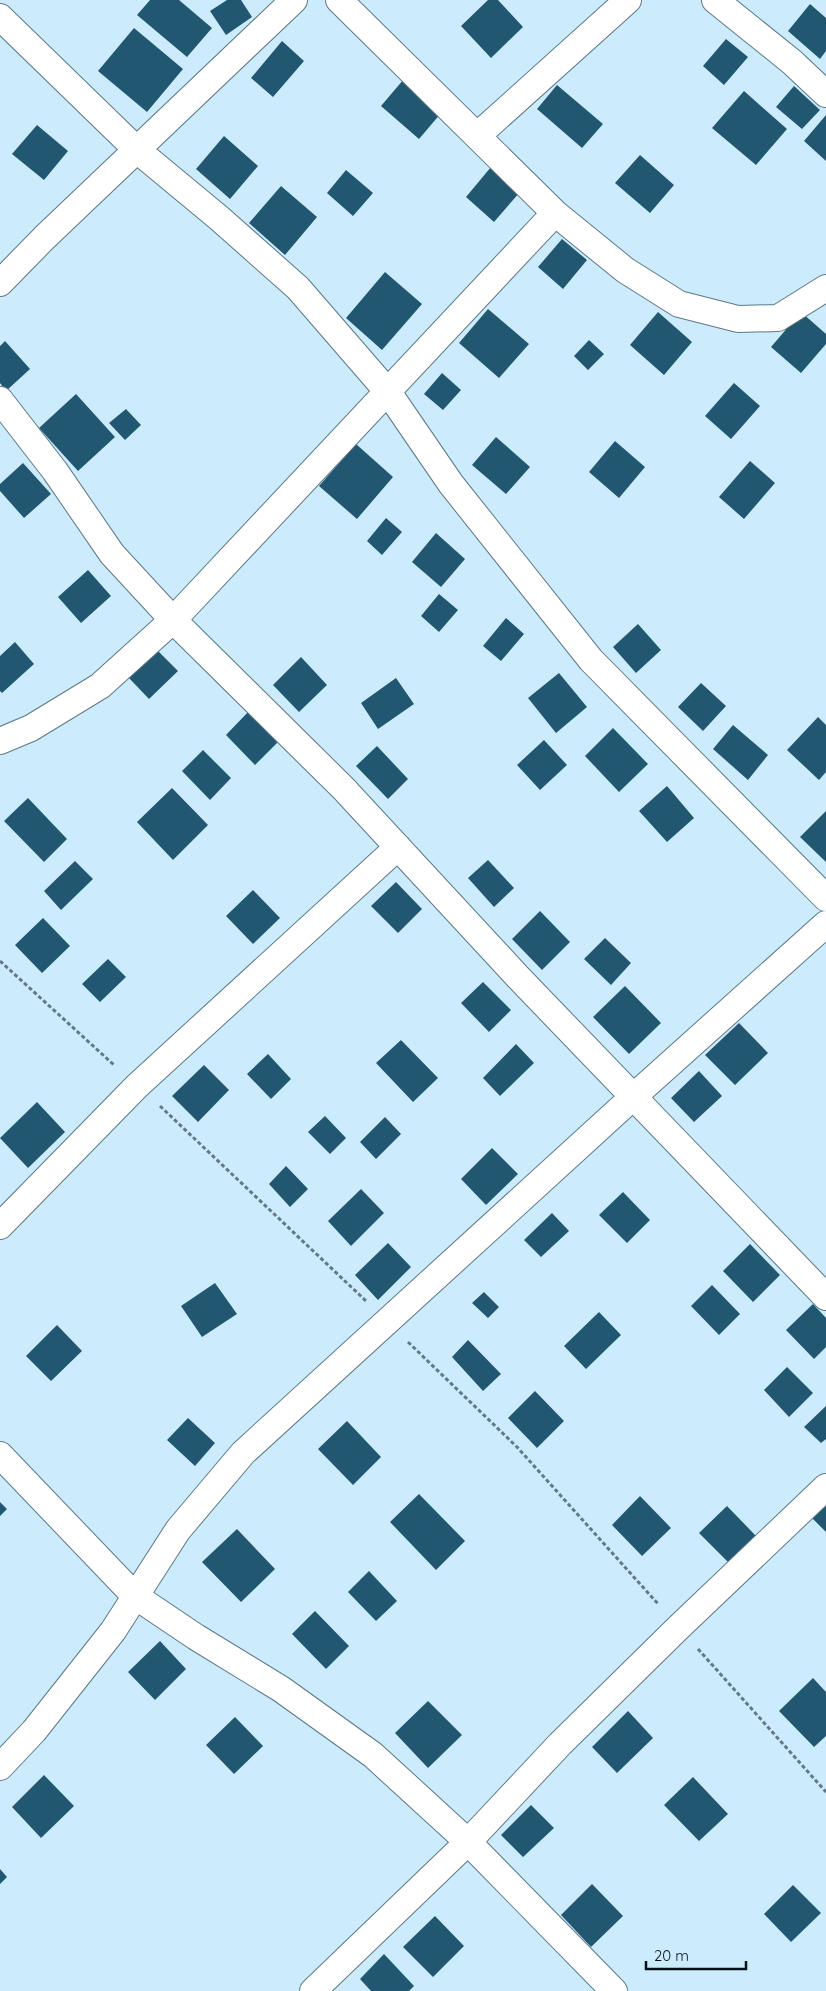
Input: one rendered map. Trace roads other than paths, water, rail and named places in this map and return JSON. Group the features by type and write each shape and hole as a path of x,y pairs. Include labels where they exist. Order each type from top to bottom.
{"street":[{"path":"0,284 44,238 294,0"},
{"path":"339,0 555,213 625,270 679,304 738,319 778,318 826,288"},
{"path":"477,136 628,0"},
{"path":"715,0 792,62 826,94"},
{"path":"0,17 137,150 219,218 298,288 388,392 451,484 592,660 826,898"},
{"path":"0,741 31,728 100,686 173,620 555,213"},
{"path":"0,400 55,471 112,554 173,620 344,789 518,977 826,1297"},
{"path":"0,1226 137,1086 398,847"},
{"path":"0,1767 40,1723 113,1630 178,1530 243,1453 633,1097 826,924"},
{"path":"0,1455 135,1596 196,1637 281,1689 373,1756 468,1842 614,1991"},
{"path":"313,1991 468,1842 560,1744 679,1627 826,1487"}]}
